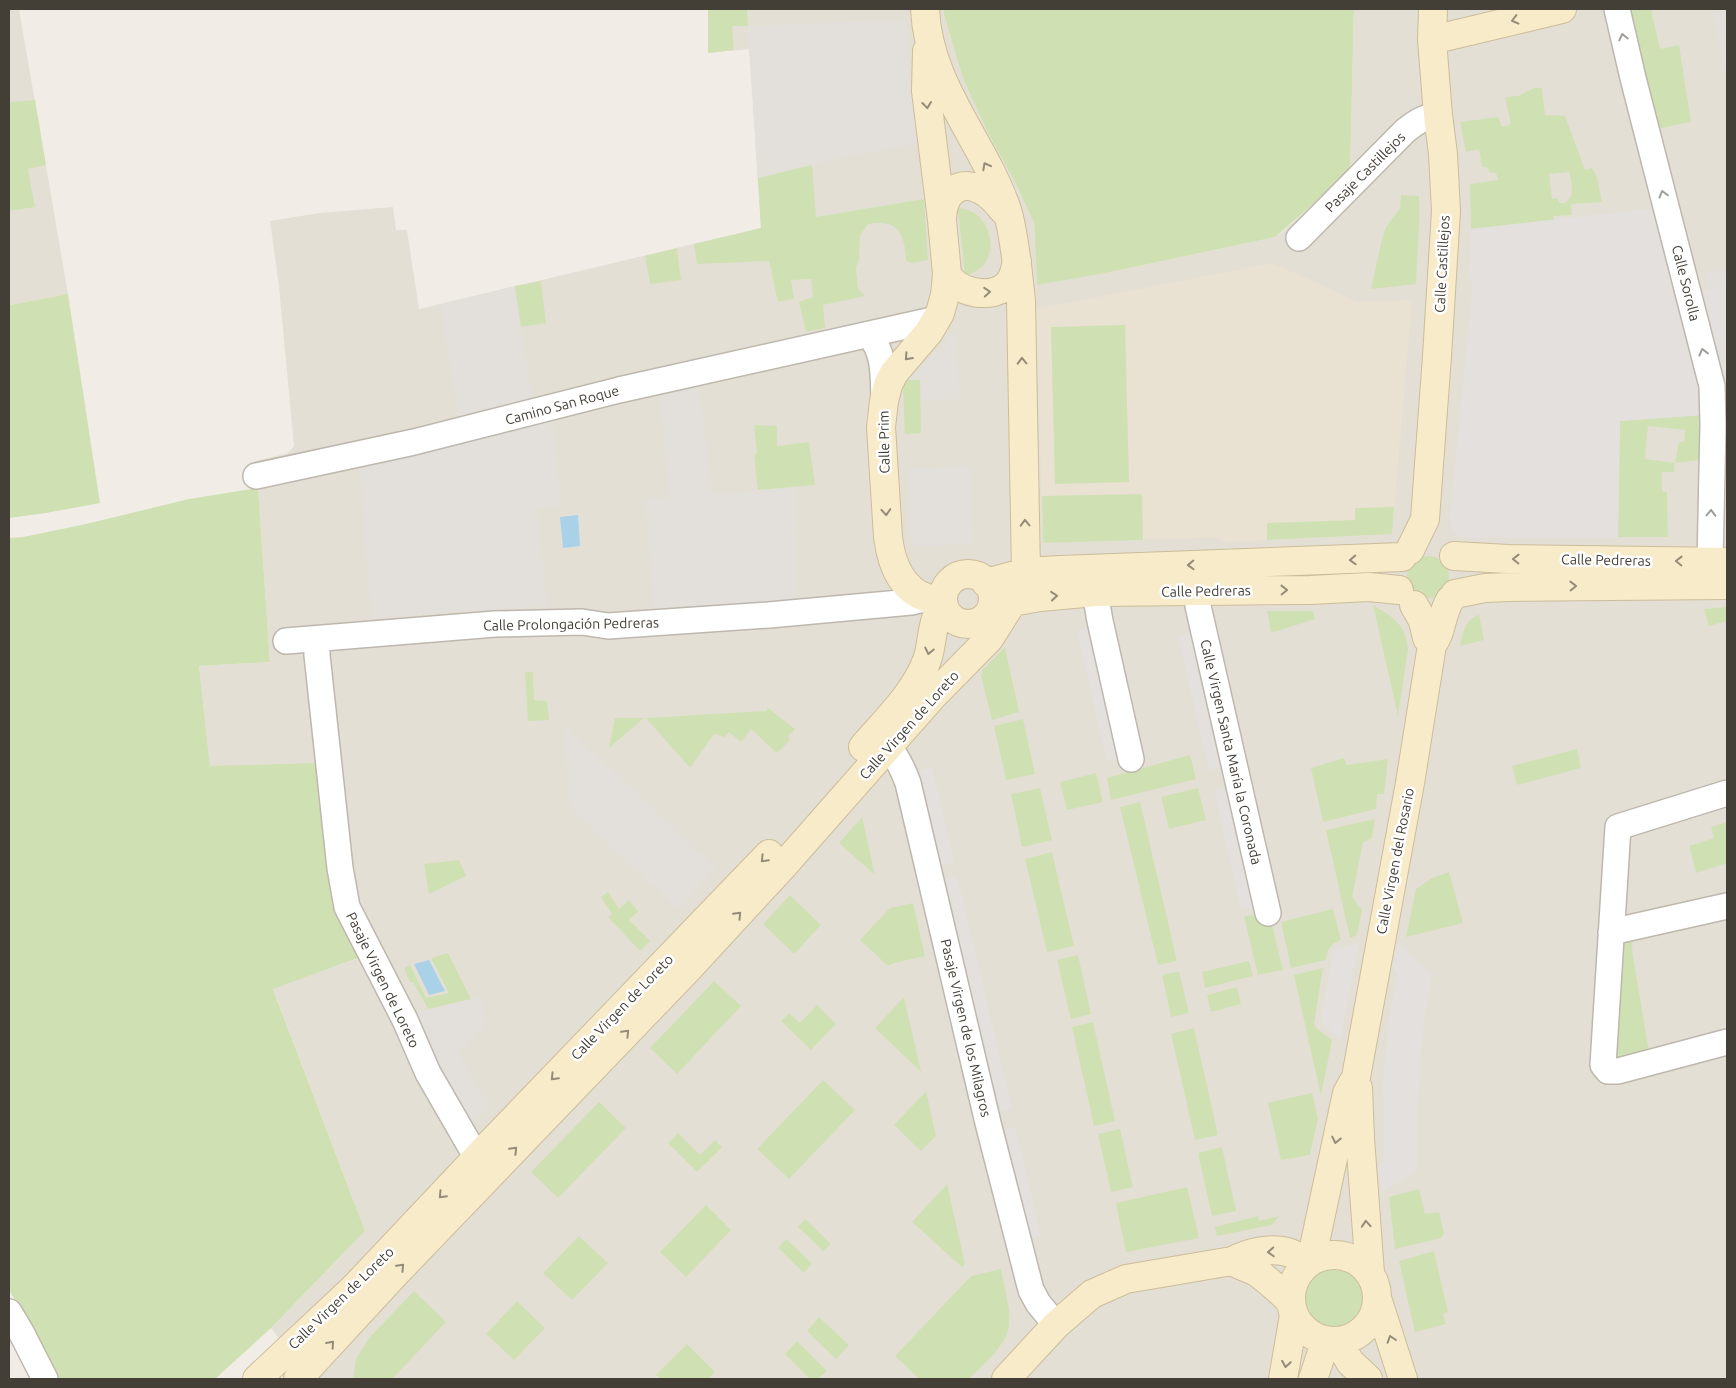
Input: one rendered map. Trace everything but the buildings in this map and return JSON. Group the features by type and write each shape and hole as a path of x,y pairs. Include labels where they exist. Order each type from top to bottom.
{"main road":[{"name":"Calle Prim","path":"925,9 928,39 926,91 947,274 945,295 938,318 920,344 894,372 884,401 881,421 888,537 890,554 903,581 953,619 967,624 975,623 994,607"},
{"name":"Calle Castillejos","path":"1406,554 1425,519 1446,210 1443,154 1432,40 1433,9"},
{"path":"1432,40 1562,9"},
{"name":"Calle Prim","path":"928,39 942,79 994,180 1008,215 1017,261 1021,301 1026,572"},
{"name":"Calle Prim","path":"942,220 946,198 951,191 960,187 978,189 987,193 1008,215"},
{"path":"947,274 954,284 962,288 985,293 993,292 1002,289 1010,283 1017,261"},
{"path":"1425,519 1459,567 1459,586 1452,597 1432,608 1423,608 1406,598 1396,574 1398,565 1406,554 1422,544 1447,551"},
{"name":"Calle Pedreras","path":"1447,551 1508,559 1718,562"},
{"name":"Calle Pedreras","path":"1026,572 1406,554"},
{"path":"922,597 959,576 966,574 974,575 994,607 1026,572"},
{"name":"Calle Pedreras","path":"1452,597 1486,588 1727,584"},
{"name":"Calle Pedreras","path":"994,607 1095,592 1369,587 1406,598"},
{"name":"Calle Virgen de Loreto","path":"305,1376 401,1268 694,962 784,864 882,739 923,673 929,657 936,617 941,608 922,597"},
{"name":"Calle Virgen del Rosario","path":"1310,1262 1347,1093 1356,1077 1410,782 1432,645 1437,638 1443,614 1452,597"},
{"name":"Calle Virgen del Rosario","path":"1406,598 1423,621 1427,638 1432,645"},
{"name":"Calle Virgen de Loreto","path":"257,1379 354,1288 791,830 882,739 932,697 989,639 994,607"},
{"name":"Calle Virgen del Rosario","path":"1356,1077 1360,1094 1360,1138 1373,1285"},
{"path":"1006,1379 1056,1325 1092,1294 1126,1280 1232,1261 1245,1254 1285,1251 1310,1262"},
{"path":"1283,1379 1293,1309 1292,1288 1298,1274 1310,1262 1323,1256 1336,1254 1349,1257 1361,1264 1373,1285 1404,1379"},
{"path":"1232,1261 1241,1267 1255,1272 1272,1284 1293,1309 1300,1326 1310,1334 1332,1341 1350,1338 1361,1332 1370,1322 1376,1311 1373,1285"},
{"path":"1313,1379 1332,1341"},
{"path":"1332,1341 1368,1379"},
{"path":"288,1350 305,1376"}],"street":[{"name":"Calle Sorolla","path":"1616,9 1712,386 1718,562"},
{"name":"Pasaje Castillejos","path":"1299,238 1406,131 1419,120 1428,116 1438,115"},
{"name":"Camino San Roque","path":"256,476 414,442 619,390 938,318"},
{"path":"869,335 874,340 880,354 884,401"},
{"name":"Calle Virgen Santa María la Coronada","path":"1198,591 1198,606 1268,913"},
{"path":"1095,592 1131,759"},
{"name":"Calle Prolongación Pedreras","path":"286,641 495,624 582,622 608,626 922,597"},
{"name":"Pasaje Virgen de Loreto","path":"316,639 340,868 347,907 405,1020 428,1073 477,1158"},
{"name":"Pasaje Virgen de los Milagros","path":"882,739 902,768 908,783 988,1123 1031,1290 1038,1303 1056,1325"},
{"path":"1727,793 1618,826 1603,1065 1608,1071 1618,1071 1727,1042"},
{"path":"1611,932 1727,906"},
{"path":"9,1312 45,1379"}],"shaded area":[{"path":"9,9 19,9 68,294 9,305"},
{"path":"708,9 944,9 944,15 963,79 1034,223 1037,284 1106,273 1275,237 1283,231 1350,172 1354,9 1727,9 1727,1379 311,1379 271,1328 365,1231 273,988 360,958 210,767 199,666 270,662 258,488 253,462 288,453 294,446 279,287 270,221 319,213 393,207 396,230 407,230 419,309 761,228 749,49 708,53"},
{"path":"1712,9 1727,9 1727,81 1718,38"},
{"path":"905,20 918,144 874,151 758,178 748,26"},
{"path":"1657,208 1699,385 1702,415 1620,421 1618,537 1464,538 1457,535 1451,527 1450,519 1473,281 1467,280 1470,261 1471,229"},
{"path":"1273,263 1358,302 1412,300 1392,534 1223,542 1218,537 1043,543 1036,309"},
{"path":"1727,269 1727,285 1709,289 1705,273"},
{"path":"1727,285 1727,379 1723,380 1699,291"},
{"path":"515,286 532,399 458,417 441,304"},
{"path":"957,329 959,399 920,400 920,380 908,380"},
{"path":"699,384 712,494 798,487 797,601 654,612 645,500 670,497 659,394"},
{"path":"553,420 561,506 537,509 547,606 371,618 360,467"},
{"path":"970,466 973,544 916,546 911,541 907,469"},
{"path":"1092,627 1123,757 1107,761 1077,631"},
{"path":"1195,632 1226,767 1209,770 1178,636"},
{"path":"564,725 716,868 678,909 573,811 568,796"},
{"path":"932,767 954,863 941,866 920,770"},
{"path":"1229,786 1257,907 1241,910 1214,790"},
{"path":"957,876 1012,1109 999,1112 944,879"},
{"path":"1359,943 1340,1040 1320,1021 1334,949"},
{"path":"1398,944 1432,975 1425,1013 1420,1062 1417,1168 1411,1175 1381,1192 1378,1166 1384,1162 1383,1084 1388,1025 1398,974 1393,967"},
{"path":"479,997 487,1009 483,1012 487,1024 458,1053 490,1106 470,1127 446,1090 411,1014"},
{"path":"1015,1127 1041,1236 1030,1238 1003,1130"}],"green space":[{"path":"708,9 747,9 748,26 732,26 734,50 708,53"},
{"path":"944,9 1354,9 1350,172 1275,237 1106,273 1037,285 1034,223 963,79 944,15"},
{"path":"1628,9 1651,9 1660,49 1679,45 1691,122 1657,129"},
{"path":"1534,88 1542,88 1545,115 1565,116 1585,170 1592,168 1597,177 1602,202 1571,204 1572,215 1553,216 1554,220 1471,229 1470,184 1498,180 1496,173 1489,172 1488,168 1482,167 1479,149 1466,152 1460,122 1498,117 1502,127 1511,124 1505,97 1518,96","holes":["1569,172 1572,185 1570,197 1565,203 1560,203 1557,198 1552,199 1549,174"]},
{"path":"35,100 46,165 28,169 35,207 9,211 9,102"},
{"path":"812,165 816,217 924,199 928,260 911,263 906,261 904,243 898,230 886,224 868,224 860,235 859,259 856,268 858,289 865,296 823,305 825,328 806,332 799,302 813,297 811,279 791,280 794,299 778,302 769,261 697,264 694,244 761,228 758,178"},
{"path":"1401,195 1419,196 1416,284 1371,289 1383,235 1386,227 1400,208"},
{"path":"958,208 976,214 986,225 990,239 989,254 982,267 965,276"},
{"path":"677,248 681,280 650,284 645,256"},
{"path":"541,281 546,323 521,327 515,286"},
{"path":"68,294 100,503 9,518 9,305"},
{"path":"1125,325 1129,482 1055,484 1051,327"},
{"path":"908,380 920,380 921,433 905,434 903,386"},
{"path":"1702,415 1702,460 1675,463 1674,472 1662,472 1662,491 1667,492 1668,537 1618,537 1620,421","holes":["1648,426 1685,430 1684,441 1679,442 1675,463 1645,459"]},
{"path":"754,425 777,426 777,446 809,442 815,485 758,490 754,455 757,453"},
{"path":"258,488 270,662 199,666 210,766 318,763 361,957 273,989 365,1231 271,1328 215,1379 58,1379 43,1346 9,1290 9,538 23,537 86,524 189,499"},
{"path":"1142,494 1143,540 1043,543 1042,496"},
{"path":"1394,507 1392,534 1267,540 1267,523 1355,520 1355,508"},
{"path":"1432,556 1440,559 1446,565 1449,577 1446,589 1440,595 1424,598 1416,595 1410,589 1407,573 1410,565 1416,559"},
{"path":"1373,605 1398,623 1407,641 1408,650 1398,716"},
{"path":"1727,607 1727,621 1709,626 1704,609"},
{"path":"1267,611 1313,611 1315,619 1271,633"},
{"path":"1479,615 1484,640 1460,646 1468,623"},
{"path":"1005,647 1019,712 992,720 981,676 983,669"},
{"path":"525,672 533,672 534,700 547,701 549,720 528,721"},
{"path":"768,708 795,729 788,737 790,740 777,753 751,729 741,742 729,732 725,737 714,734 690,768 646,718 766,711"},
{"path":"615,718 644,718 609,748"},
{"path":"1023,719 1035,774 1006,780 994,726"},
{"path":"1577,749 1581,768 1517,785 1512,766"},
{"path":"1190,755 1196,779 1111,800 1107,778"},
{"path":"1344,758 1347,765 1388,759 1384,794 1377,794 1376,809 1323,822 1311,768"},
{"path":"1096,773 1103,802 1067,810 1060,782"},
{"path":"1040,788 1052,840 1022,847 1011,794"},
{"path":"1198,788 1206,820 1169,829 1161,797"},
{"path":"1140,802 1177,961 1158,965 1120,807"},
{"path":"862,817 875,875 839,843"},
{"path":"1375,819 1372,838 1363,843 1352,897 1362,910 1357,935 1350,938 1326,830"},
{"path":"1727,822 1727,863 1696,873 1689,846 1714,838 1711,827"},
{"path":"1052,852 1074,946 1047,952 1025,859"},
{"path":"459,860 466,876 429,894 424,864"},
{"path":"1449,872 1463,923 1406,937 1416,889 1432,878"},
{"path":"608,892 619,909 629,900 638,911 629,920 650,941 640,951 608,917 612,914 601,897"},
{"path":"790,895 821,925 794,954 763,924"},
{"path":"913,903 925,956 888,966 860,940 890,908"},
{"path":"1333,909 1341,940 1330,947 1326,960 1291,968 1281,922"},
{"path":"1257,915 1258,923 1271,921 1283,970 1258,975 1244,916"},
{"path":"1633,935 1632,950 1649,1052 1616,1062 1622,936"},
{"path":"448,953 471,999 428,1009 413,982 410,982 405,968 410,965 426,998 449,993 431,958"},
{"path":"1078,955 1091,1014 1071,1019 1057,960"},
{"path":"1249,961 1253,976 1205,988 1202,972"},
{"path":"1323,968 1314,1024 1316,1028 1332,1040 1321,1096 1294,975"},
{"path":"1179,971 1189,1013 1171,1017 1162,975"},
{"path":"714,981 741,1006 677,1074 650,1048"},
{"path":"1237,987 1241,1004 1211,1012 1207,995"},
{"path":"904,997 921,1072 875,1028"},
{"path":"817,1005 836,1024 811,1050 781,1021 789,1013 800,1023"},
{"path":"1093,1022 1115,1121 1094,1126 1072,1027"},
{"path":"1194,1028 1218,1135 1195,1140 1171,1034"},
{"path":"823,1080 855,1110 789,1179 757,1149"},
{"path":"926,1091 936,1136 921,1151 894,1125"},
{"path":"1312,1093 1318,1118 1310,1155 1281,1160 1268,1103"},
{"path":"599,1102 626,1128 558,1198 531,1172"},
{"path":"1120,1129 1133,1187 1111,1192 1098,1134"},
{"path":"678,1133 700,1155 715,1140 722,1147 697,1172 668,1143"},
{"path":"1222,1147 1236,1211 1212,1216 1198,1153"},
{"path":"947,1184 965,1264 962,1267 912,1222"},
{"path":"1187,1187 1199,1238 1126,1252 1116,1203"},
{"path":"1419,1189 1425,1214 1439,1212 1444,1233 1441,1238 1395,1249 1389,1197"},
{"path":"706,1205 731,1230 686,1277 660,1252"},
{"path":"1258,1216 1259,1221 1279,1216 1272,1225 1217,1236 1215,1227"},
{"path":"805,1219 831,1244 823,1251 798,1227"},
{"path":"579,1236 608,1263 572,1300 543,1273"},
{"path":"786,1239 812,1263 804,1273 778,1248"},
{"path":"1434,1251 1448,1312 1443,1314 1446,1324 1415,1332 1399,1261"},
{"path":"1001,1269 1008,1302 1009,1327 1000,1347 969,1379 919,1379 895,1356 971,1276"},
{"path":"1328,1269 1340,1269 1351,1274 1359,1282 1364,1293 1362,1311 1351,1324 1340,1329 1328,1329 1317,1324 1309,1316 1304,1305 1304,1293 1309,1282 1317,1274"},
{"path":"414,1291 446,1322 392,1379 353,1379 356,1359 369,1338"},
{"path":"517,1301 545,1328 514,1360 486,1334"},
{"path":"819,1317 849,1345 836,1359 807,1331"},
{"path":"797,1341 827,1371 818,1379 810,1379 785,1354"},
{"path":"687,1344 715,1372 708,1379 661,1379 656,1375"}],"water":[{"path":"578,515 580,546 563,548 560,517"},
{"path":"429,960 445,991 429,995 414,964"}]}
